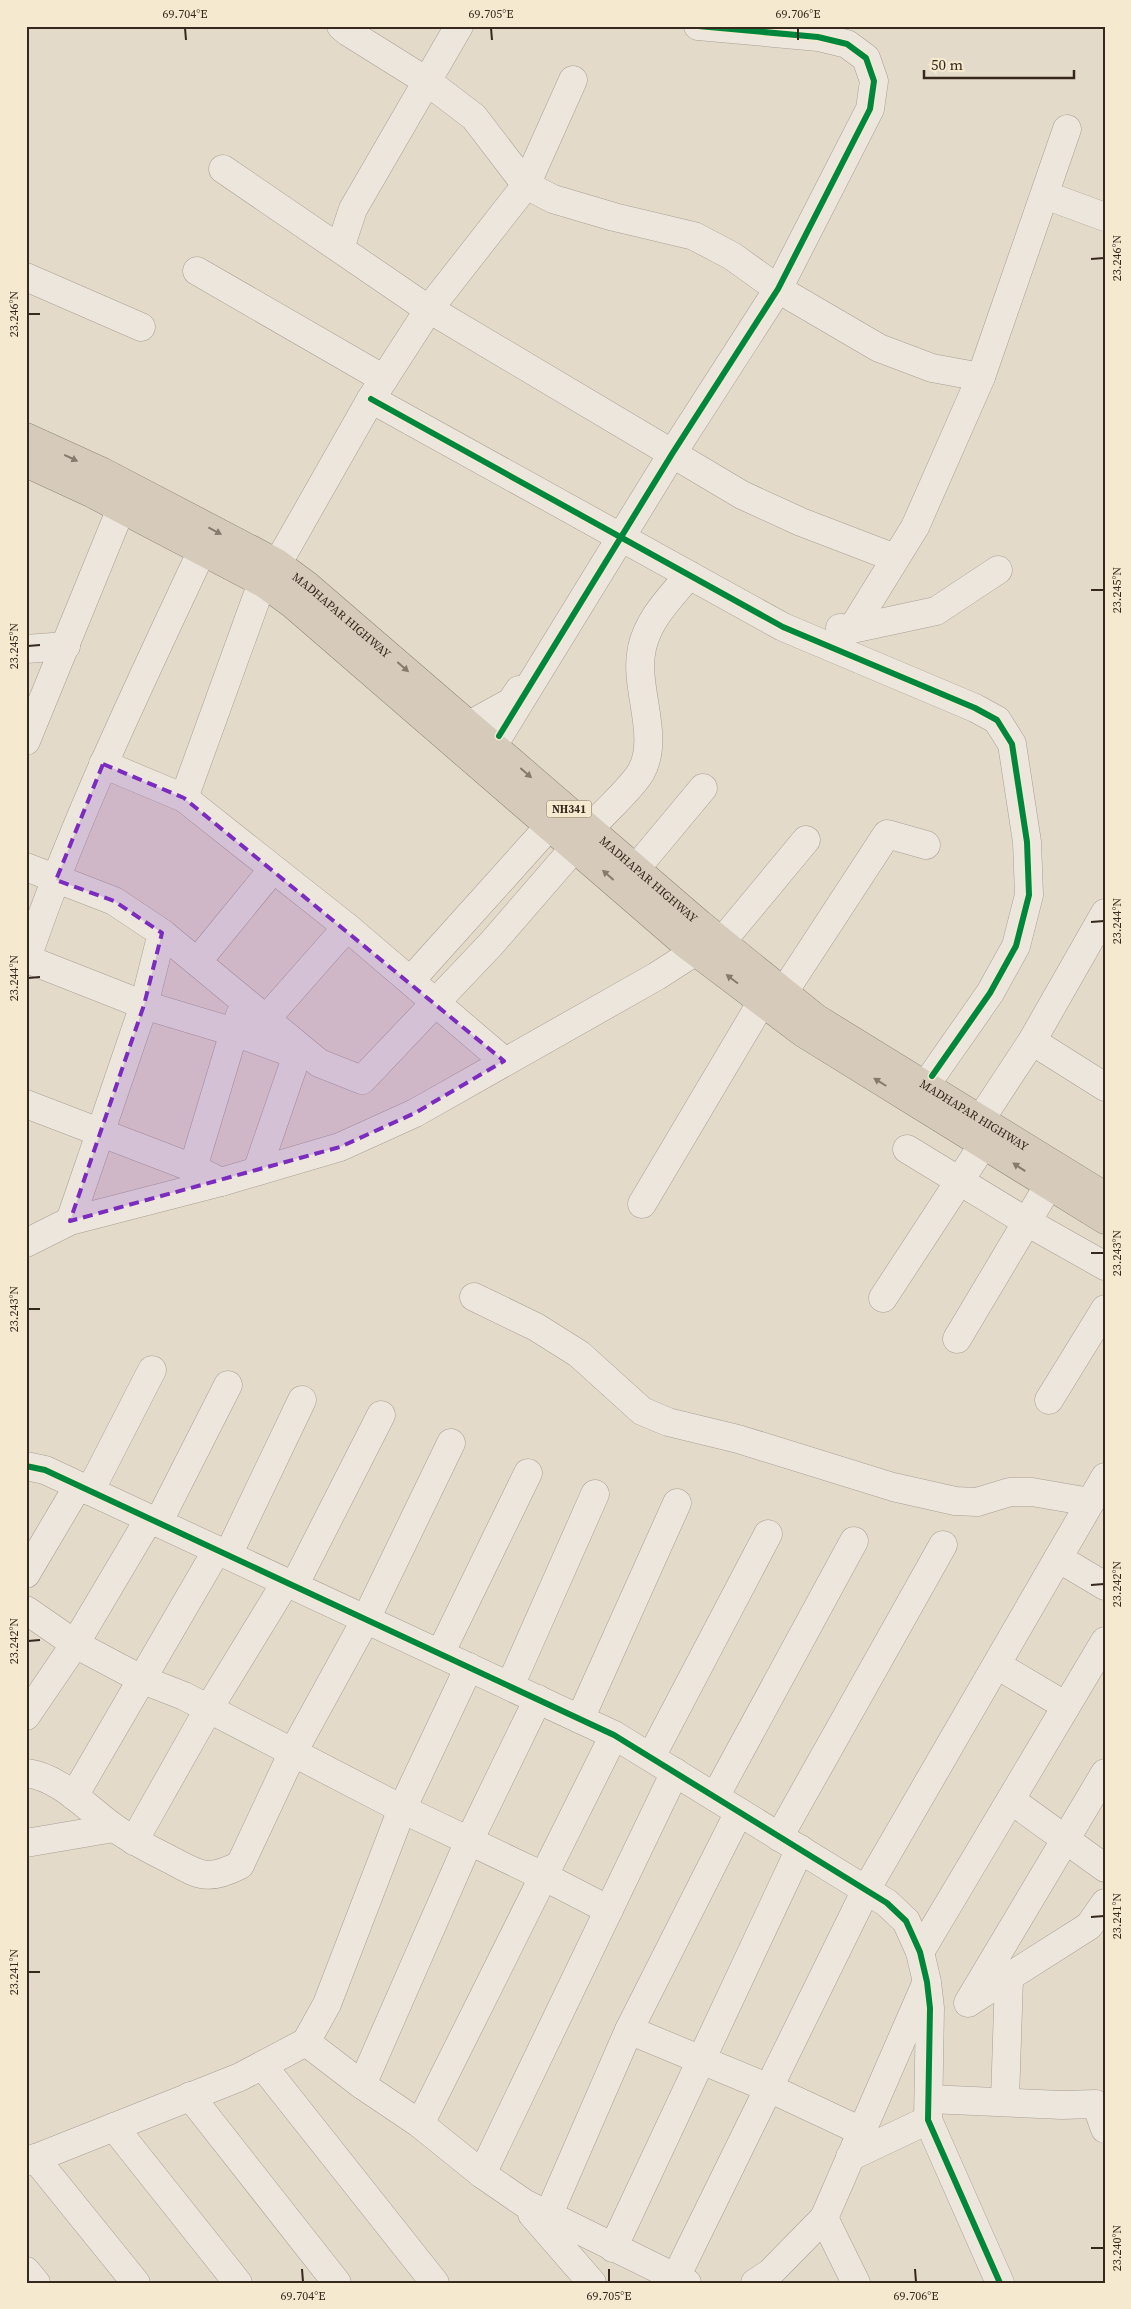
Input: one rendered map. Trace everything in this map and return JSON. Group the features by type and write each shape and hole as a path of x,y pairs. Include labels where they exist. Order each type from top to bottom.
{"highway":[{"name":"MADHAPAR HIGHWAY","path":"26,437 103,472 277,563 308,586 707,931 816,1018 1105,1196"},
{"name":"MADHAPAR HIGHWAY","path":"26,463 91,493 263,583 314,623 684,942 803,1033 1105,1220"}],"street":[{"path":"341,26 428,82 474,117 526,185 553,199 614,218 694,236 732,256 778,289 878,348 932,368 982,377"},
{"path":"340,248 353,208 459,26"},
{"path":"490,728 620,536 778,289 870,108 874,81 866,58 847,44 818,37 698,26"},
{"path":"283,554 378,389 429,309 526,185 573,80"},
{"path":"852,629 915,527 982,377 1067,129"},
{"path":"223,169 429,309 742,495 801,522 895,558"},
{"path":"1045,196 1105,217"},
{"path":"197,271 378,389 620,536 689,575 784,627 975,708 997,720 1012,744 1027,842 1030,895 1016,946 990,993 932,1076"},
{"path":"26,277 142,327"},
{"path":"26,742 118,516"},
{"path":"198,556 103,764 56,880 27,960 144,1005 234,1032 362,1080 492,943 569,854"},
{"path":"784,627 852,629 936,611 998,570"},
{"path":"598,820 641,773 649,742 640,671 642,648 650,624 689,575"},
{"path":"184,798 259,592"},
{"path":"26,649 66,646"},
{"path":"103,764 184,798 347,927 504,1061"},
{"path":"643,860 703,788"},
{"path":"411,980 544,832"},
{"path":"789,984 886,834 926,845"},
{"path":"728,934 806,840"},
{"path":"26,867 114,902 162,933 256,1011 308,1059"},
{"path":"197,962 273,869"},
{"path":"986,1111 1032,1041 1105,913"},
{"path":"193,1168 234,1032 347,927"},
{"path":"70,1221 144,1005 162,933"},
{"path":"26,1243 70,1221 222,1182 340,1147 415,1113 688,956"},
{"path":"642,1204 757,1010"},
{"path":"1032,1041 1105,1087"},
{"path":"257,1171 308,1059"},
{"path":"26,1104 193,1168 222,1182"},
{"path":"907,1149 1027,1222 1105,1266"},
{"path":"883,1298 978,1151"},
{"path":"957,1339 1044,1193"},
{"path":"474,1297 536,1327 579,1354 642,1411 668,1422 738,1439 893,1487 955,1501 977,1502 1010,1492 1032,1492 1090,1502"},
{"path":"1049,1400 1105,1309"},
{"path":"26,1574 84,1489 152,1370"},
{"path":"26,1716 154,1521 228,1385"},
{"path":"74,1796 222,1553 302,1400"},
{"path":"124,1835 290,1584 381,1415"},
{"path":"26,1773 40,1774 74,1796 124,1835 200,1875 222,1874 240,1865 292,1754 366,1619 451,1443"},
{"path":"26,1466 44,1470 614,1735 887,1903 906,1921 920,1952 928,1995 928,2110 1000,2283"},
{"path":"440,1654 528,1473"},
{"path":"306,2042 362,2086 420,2124 482,2174 524,2203 681,2281 769,2088 866,1890 1105,1477"},
{"path":"510,1686 595,1494"},
{"path":"580,1719 677,1503"},
{"path":"651,1757 768,1534"},
{"path":"715,1797 854,1542"},
{"path":"612,2248 700,2060 790,1843 943,1545"},
{"path":"1058,1558 1105,1586"},
{"path":"26,1610 75,1644 143,1680 209,1708 292,1754 402,1810 545,1877 609,1910"},
{"path":"920,1952 1105,1641"},
{"path":"996,1665 1066,1706"},
{"path":"136,2283 31,2160 263,2066 306,2042 327,2004 402,1810 469,1667"},
{"path":"362,2086 469,1841 538,1699"},
{"path":"420,2124 545,1877 614,1735"},
{"path":"482,2174 675,1772"},
{"path":"968,2003 1105,1773"},
{"path":"1011,1800 1065,1841 1105,1868"},
{"path":"548,2216 629,2030 739,1812"},
{"path":"26,1843 124,1835"},
{"path":"928,1995 968,2003 1089,1926 1105,1903"},
{"path":"1005,2100 1009,1978"},
{"path":"766,2280 824,2218 861,2131 928,1995"},
{"path":"629,2030 769,2088 861,2131"},
{"path":"263,2066 435,2283"},
{"path":"190,2096 337,2283"},
{"path":"850,2157 928,2110 1005,2100 1096,2104 1105,2129"},
{"path":"114,2127 238,2283"},
{"path":"524,2203 592,2283"},
{"path":"824,2218 856,2283"},
{"path":"26,2271 36,2283"}],"highlighted area":[{"path":"103,764 184,798 504,1061 415,1113 340,1147 70,1221 144,1005 162,933 114,901 56,880"}],"cycle path":[{"path":"499,736 672,454 778,289 870,109 874,81 866,58 847,44 818,37 698,26"},
{"path":"371,399 783,627 975,708 997,720 1012,744 1027,842 1029,895 1016,946 990,993 932,1076"},
{"path":"26,1466 45,1470 614,1735 887,1903 906,1921 920,1952 927,1982 930,2008 928,2120 1000,2283"}]}
